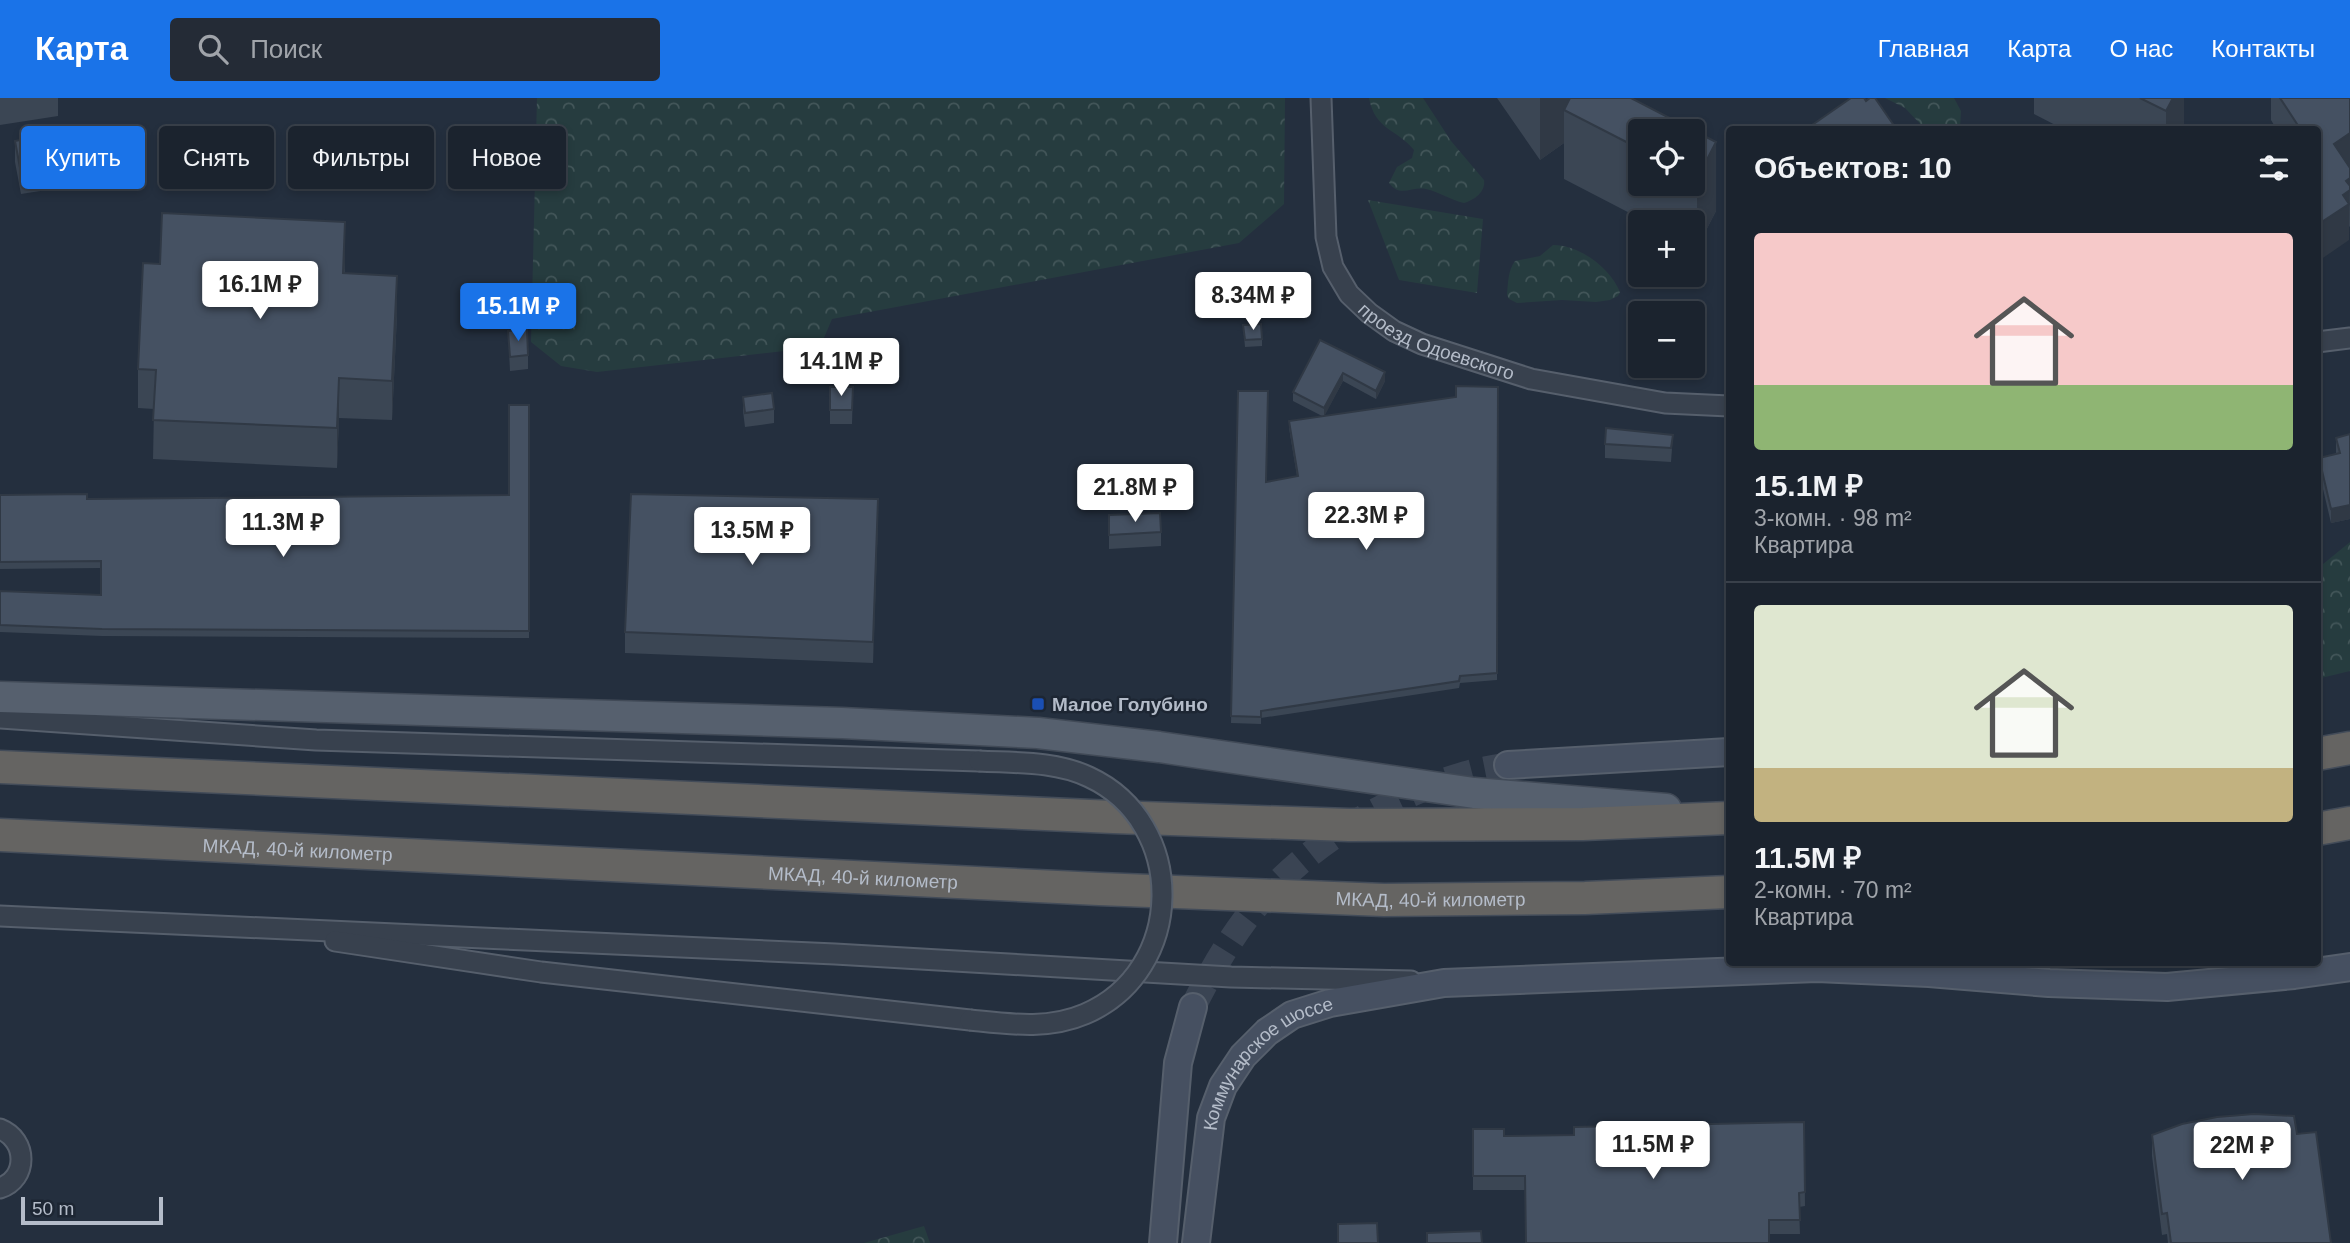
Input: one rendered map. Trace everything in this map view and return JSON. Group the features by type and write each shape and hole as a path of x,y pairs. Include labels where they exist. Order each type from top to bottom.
{"highway":[{"path":"2321,753 2350,748"},
{"path":"0,765 1099,817 1335,825 1583,824 1726,816"},
{"path":"2321,828 2350,823"},
{"name":"МКАД, 40-й километр","path":"0,835 1100,889 1384,900 1585,898 1726,892"}],"main road":[{"path":"0,697 842,723 1038,733 1159,747 1474,793 1726,816"},
{"path":"1508,765 1726,752"},
{"name":"Коммунарское шоссе","path":"1196,1243 1211,1118 1223,1086 1243,1056 1267,1032 1292,1015 1330,1003 1444,983 1817,968 1928,973 2049,983 2167,986 2294,975 2350,967"},
{"path":"1163,1243 1178,1063 1193,1007"}],"street":[{"name":"проезд Одоевского","path":"1321,98 1326,237 1333,267 1349,294 1369,313 1394,331 1422,344 1531,379 1665,403 1726,406"},
{"path":"2321,342 2350,338"},
{"path":"0,718 316,740 1045,764 1089,777 1109,788 1126,803 1152,841 1161,873 1163,907 1150,951 1139,971 1124,988 1086,1013 1065,1021 1042,1025 970,1020 541,972 230,926"},
{"path":"0,916 835,954 1231,977 1444,983"},
{"path":"0,1129 16,1140 22,1158 20,1171 1,1192"}],"green space":[{"path":"537,98 1285,98 1284,204 1239,243 832,319 820,347 597,372 561,366 531,342 535,189 566,189 566,126 536,126"},
{"path":"1369,98 1423,98 1451,141 1484,180 1481,192 1464,203 1426,189 1402,191 1393,187 1389,183 1397,167 1412,158 1414,150 1381,123"},
{"path":"1885,98 1954,98 1961,111 1960,126 1922,126 1905,108"},
{"path":"1368,200 1483,219 1477,293 1399,280"},
{"path":"1553,245 1573,249 1602,267 1620,292 1618,296 1596,302 1562,300 1517,303 1509,299 1509,277 1515,261 1540,256"},
{"path":"2350,542 2350,671 2321,678 2321,566"},
{"path":"924,1226 930,1243 864,1243"}],"building":[{"path":"1570,98 1631,98 1672,119 1628,119 1628,143 1564,110"},
{"path":"1851,98 1864,98 1866,101 1875,98 1894,126 1811,126"},
{"path":"2140,98 2173,98 2166,111"},
{"path":"2280,98 2350,98 2350,133 2334,144 2350,168 2350,178 2346,181 2350,190 2343,195 2349,204 2321,222 2321,126 2298,126"},
{"path":"1705,136 1716,142 1705,163"},
{"path":"21,140 21,173 15,141"},
{"path":"162,213 345,222 343,273 397,276 392,381 339,378 337,428 153,420 156,370 138,369 143,263 160,264"},
{"path":"1261,324 1262,339 1245,340 1243,325"},
{"path":"527,329 528,355 510,357 508,331"},
{"path":"1320,340 1385,372 1376,391 1343,373 1324,408 1293,392"},
{"path":"1456,386 1498,387 1497,673 1460,676 1459,681 1261,711 1261,717 1231,716 1238,391 1268,391 1266,482 1298,476 1289,421 1456,397"},
{"path":"830,387 853,387 852,410 830,410"},
{"path":"772,393 774,409 745,413 743,397"},
{"path":"509,405 529,405 529,631 102,629 0,625 0,591 101,595 101,561 0,562 0,495 87,494 87,499 509,495"},
{"path":"1606,428 1673,435 1671,448 1605,444"},
{"path":"2350,434 2350,505 2331,509 2321,458 2340,453 2336,438"},
{"path":"631,494 878,499 873,642 625,632"},
{"path":"1160,513 1161,532 1109,535 1109,515"},
{"path":"2254,1114 2294,1116 2297,1134 2316,1132 2331,1243 2171,1243 2167,1213 2162,1214 2152,1135 2182,1124 2217,1117"},
{"path":"1804,1122 1805,1192 1799,1193 1800,1220 1769,1220 1769,1243 1526,1243 1525,1176 1473,1176 1473,1129 1504,1129 1504,1136 1574,1135 1574,1127"},
{"path":"1377,1223 1378,1243 1338,1243 1338,1224"},
{"path":"1481,1231 1482,1243 1427,1243 1427,1233"}],"tunnel":[{"path":"1193,1007 1217,962 1245,920 1267,894 1316,849 1373,812 1403,797 1466,774 1508,765"}],"place":[{"name":"Малое Голубино","path":"1038,704"}]}
